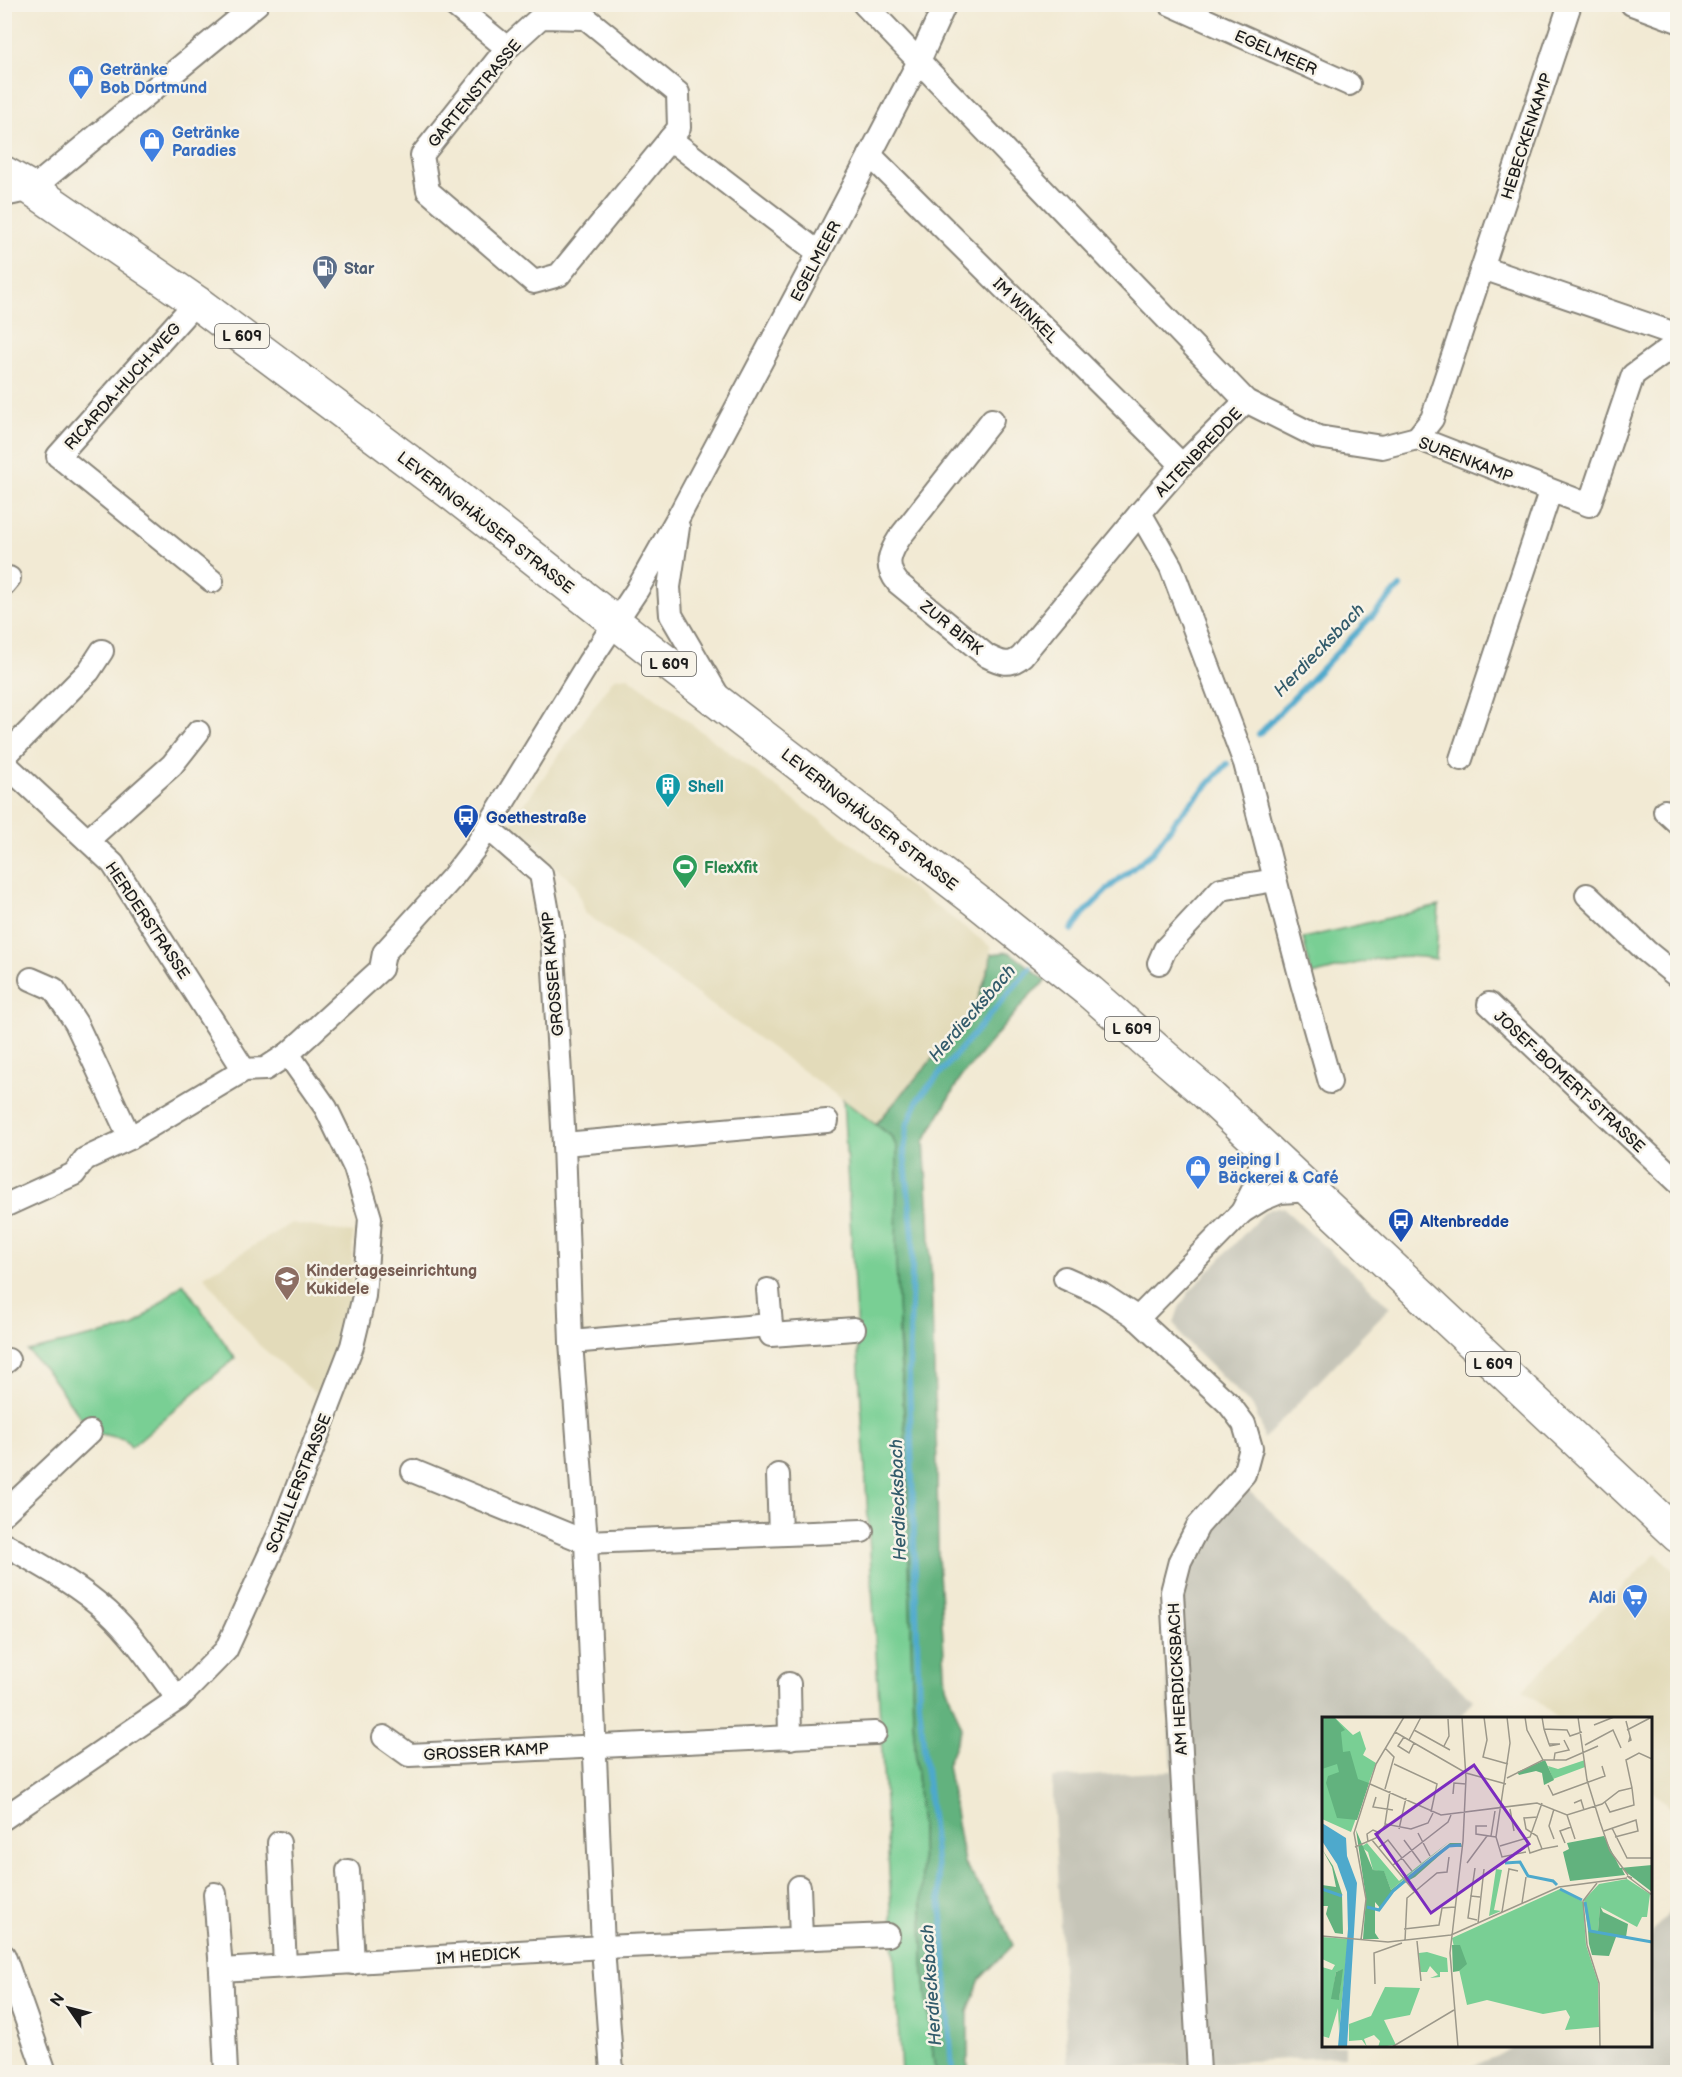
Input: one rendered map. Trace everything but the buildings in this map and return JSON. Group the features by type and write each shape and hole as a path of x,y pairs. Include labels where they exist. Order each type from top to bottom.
{"main road":[{"name":"LEVERINGHÄUSER STRASSE","path":"14,186 196,302 455,496 974,899 1090,992 1241,1126 1677,1536"}],"street":[{"path":"14,186 257,4"},
{"path":"453,4 507,48"},
{"name":"ALTENBREDDE","path":"864,4 1246,401 1182,465 1140,513"},
{"name":"EGELMEER","path":"615,622 637,590 680,514 819,254 919,61 945,4"},
{"name":"EGELMEER","path":"1170,4 1349,84"},
{"name":"HEBECKENKAMP","path":"1417,438 1432,419 1570,4"},
{"path":"1632,4 1677,21"},
{"name":"GARTENSTRASSE","path":"541,17 586,18 678,93 679,128 559,275 534,282 428,191 422,155 507,48 541,17"},
{"path":"670,139 819,254"},
{"name":"IM WINKEL","path":"870,155 1182,465"},
{"path":"1483,268 1677,334"},
{"name":"RICARDA-HUCH-WEG","path":"196,302 58,456 212,581"},
{"name":"SURENKAMP","path":"1246,401 1317,436 1382,447 1417,438 1588,505 1633,375 1677,342"},
{"name":"ZUR BIRK","path":"992,420 900,537 890,557 889,566 892,576 898,583 987,656 1001,663 1016,662 1140,513"},
{"path":"1461,759 1550,492"},
{"path":"1140,513 1172,567 1245,763 1330,1082"},
{"name":"EGELMEER","path":"680,514 669,587 671,615 724,706"},
{"path":"4,1206 74,1174 85,1159 130,1138 244,1070 265,1069 288,1054 381,969 384,953 451,879 488,828 615,622"},
{"path":"4,757 88,671 102,651"},
{"path":"88,840 172,765 198,732"},
{"name":"HERDERSTRASSE","path":"4,763 113,864 244,1070"},
{"name":"GROSSER KAMP","path":"488,828 541,874 552,935 564,1144 571,1342 586,1542 603,1947 612,2073"},
{"path":"1159,963 1165,949 1221,890 1275,880"},
{"path":"1587,895 1646,951 1676,973"},
{"path":"31,979 54,989 76,1023 130,1138"},
{"name":"JOSEF-BOMERT-STRASSE","path":"1489,1004 1677,1182"},
{"name":"SCHILLERSTRASSE","path":"4,1818 178,1699 226,1650 280,1532 352,1346 364,1296 370,1218 356,1168 326,1108 288,1054"},
{"path":"564,1144 827,1121"},
{"path":"1241,1126 1260,1156 1260,1176 1242,1212"},
{"path":"1137,1319 1242,1212 1280,1192 1310,1190"},
{"name":"AM HERDICKSBACH","path":"1065,1278 1101,1294 1137,1319 1229,1404 1244,1424 1251,1448 1244,1474 1198,1526 1180,1561 1172,1592 1199,2073"},
{"path":"768,1290 771,1335 854,1329"},
{"path":"571,1342 771,1326"},
{"path":"4,1513 90,1432"},
{"path":"413,1471 586,1542 862,1531"},
{"path":"778,1476 780,1534"},
{"path":"4,1544 70,1582 110,1614 137,1644 178,1699"},
{"path":"789,1684 790,1738"},
{"name":"GROSSER KAMP","path":"384,1737 408,1755 875,1733"},
{"path":"279,1843 285,1965"},
{"path":"348,1871 352,1963"},
{"path":"799,1887 801,1937"},
{"path":"215,1894 226,2073"},
{"path":"603,1947 888,1935"},
{"name":"IM HEDICK","path":"221,1970 603,1947"},
{"path":"4,1956 14,2018 45,2073"}],"shaded area":[{"path":"628,677 991,947 990,964 974,1011 876,1124 585,913 575,884 508,827 614,678"},
{"path":"1283,1208 1390,1307 1264,1439 1253,1407 1183,1339 1174,1323 1179,1308 1189,1292 1266,1211"},
{"name":"Kindertageseinrichtung Kukidele","path":"291,1223 353,1233 351,1288 343,1334 325,1389 314,1392 259,1345 204,1276"},
{"path":"1232,1475 1473,1700 1460,1717 1322,1717 1322,2047 1345,2047 1345,2056 1068,2071 1052,1778 1172,1771 1163,1619"},
{"name":"Aldi","path":"1656,1553 1677,1574 1677,1816 1652,1790 1652,1717 1556,1717 1523,1690"},
{"path":"1677,1903 1677,2072 1457,2072 1513,2047 1652,2047 1652,1931"}],"green space":[{"path":"1439,906 1436,959 1388,957 1312,975 1303,938"},
{"path":"1008,952 1046,981 1032,993 961,1077 924,1142 929,1213 938,1556 946,1686 962,1728 947,1765 964,1863 999,1915 1013,1945 980,1979 968,2011 968,2072 935,2072 923,1964 921,1828 913,1720 907,1468 896,1265 897,1148 892,1137 876,1124 974,1011 990,964 991,954"},
{"path":"843,1100 892,1137 897,1148 899,1338 907,1468 913,1720 921,1828 923,1964 935,2072 901,2072"},
{"path":"183,1283 235,1358 131,1447 124,1439 96,1433 28,1351 133,1327"}],"waterway":[{"name":"Herdiecksbach","path":"1259,734 1400,587"},
{"name":"Herdiecksbach","path":"1072,930 1083,914 1111,886 1153,852 1178,817 1227,764"},
{"name":"Herdiecksbach","path":"952,2072 943,1925 919,1703 909,1373 913,1236 904,1151 908,1123 919,1098 1030,968"}],"place":[{"name":"Getränke Bob Dortmund","path":"81,101"},
{"name":"Getränke Paradies","path":"152,164"},
{"name":"Star","path":"325,291"},
{"name":"Shell","path":"668,809"},
{"name":"Goethestraße","path":"466,840"},
{"name":"FlexXfit","path":"685,890"},
{"name":"geiping | Bäckerei & Café","path":"1198,1191"},
{"name":"Altenbredde","path":"1401,1244"},
{"name":"Kindertageseinrichtung Kukidele","path":"287,1302"},
{"name":"Aldi","path":"1635,1620"}]}
